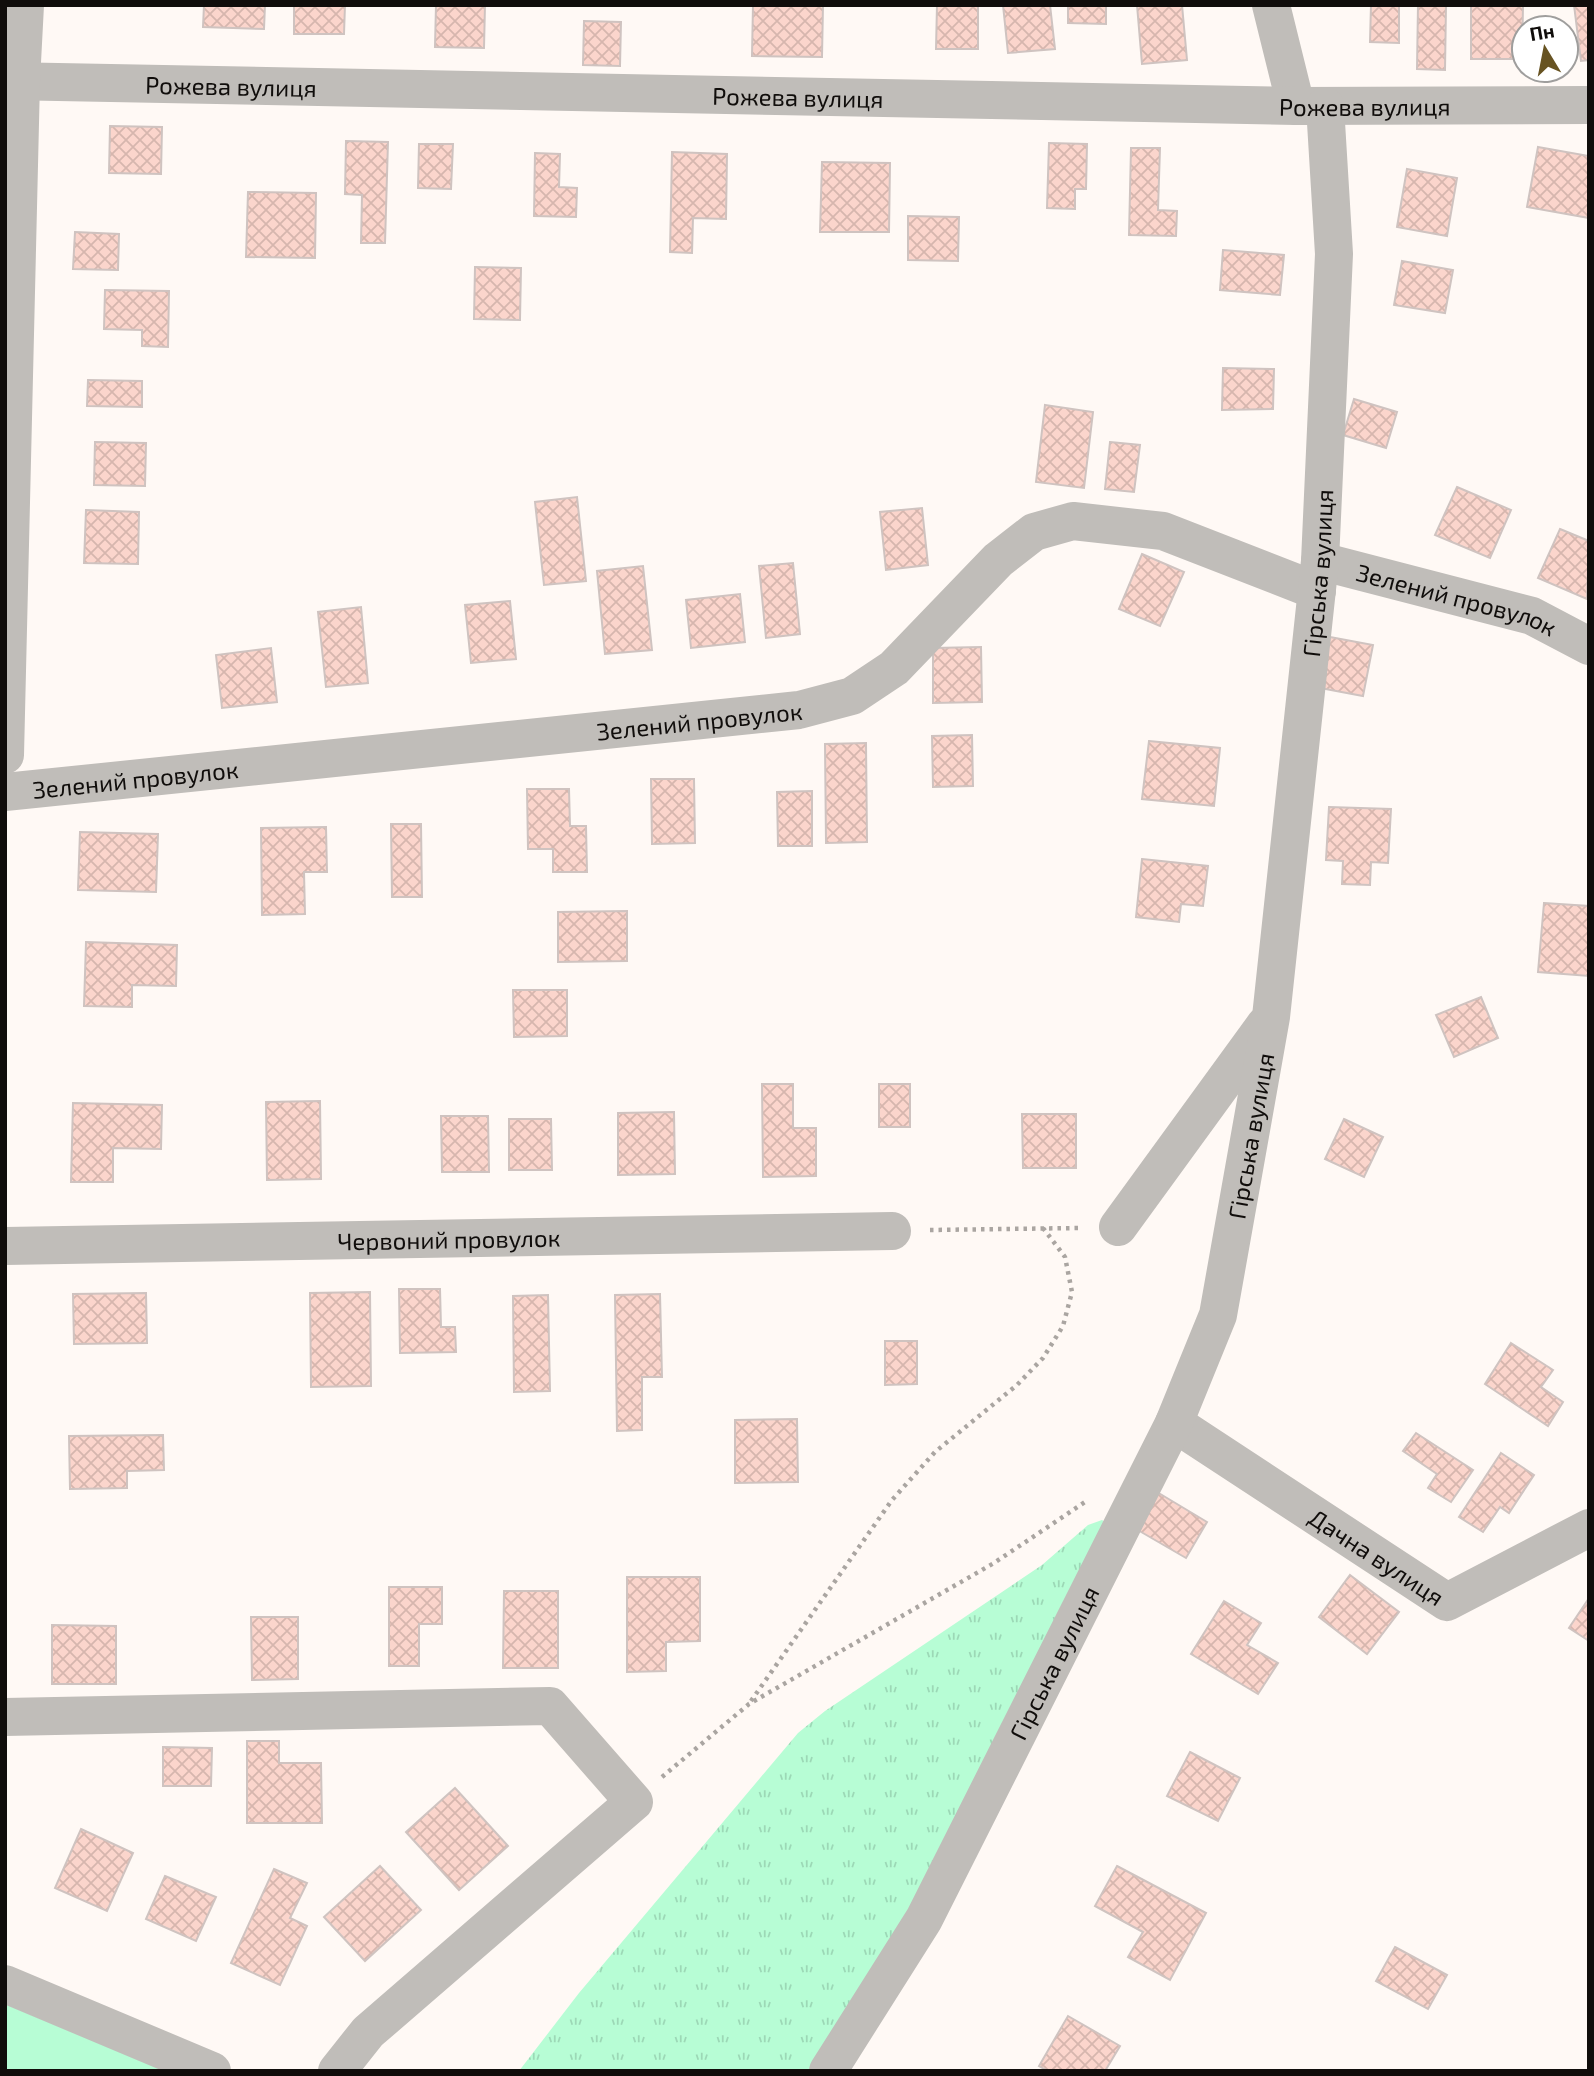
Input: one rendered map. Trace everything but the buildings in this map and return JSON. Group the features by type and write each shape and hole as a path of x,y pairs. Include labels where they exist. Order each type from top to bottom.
{"street":[{"path":"5,755 13,81 25,5"},
{"name":"Гірська вулиця","path":"828,2071 923,1919 1174,1423 1218,1315 1271,1017 1318,576 1335,254 1311,106 1270,5"},
{"name":"Рожева вулиця","path":"13,81 1311,106 1589,104"},
{"name":"Зелений провулок","path":"5,792 799,710 852,696 894,668 998,560 1034,532 1073,521 1163,531 1318,576 1532,616 1589,646"},
{"path":"1118,1227 1271,1017"},
{"name":"Червоний провулок","path":"5,1246 892,1231"},
{"name":"Дачна вулиця","path":"1174,1423 1447,1602 1589,1528"},
{"path":"5,1717 550,1706 634,1802 368,2032 337,2071"},
{"path":"5,1984 212,2071"}],"path":[{"path":"749,1703 892,1500 935,1452 1017,1385 1043,1358 1063,1326 1072,1292 1065,1257 1043,1228 892,1231"},
{"path":"634,1802 749,1703 994,1563 1089,1499"}],"green space":[{"path":"1102,1520 1111,1526 917,1913 818,2071 519,2071 579,1993 798,1733 825,1711 1042,1565 1088,1525"},
{"path":"5,2004 165,2071 5,2071"}]}
